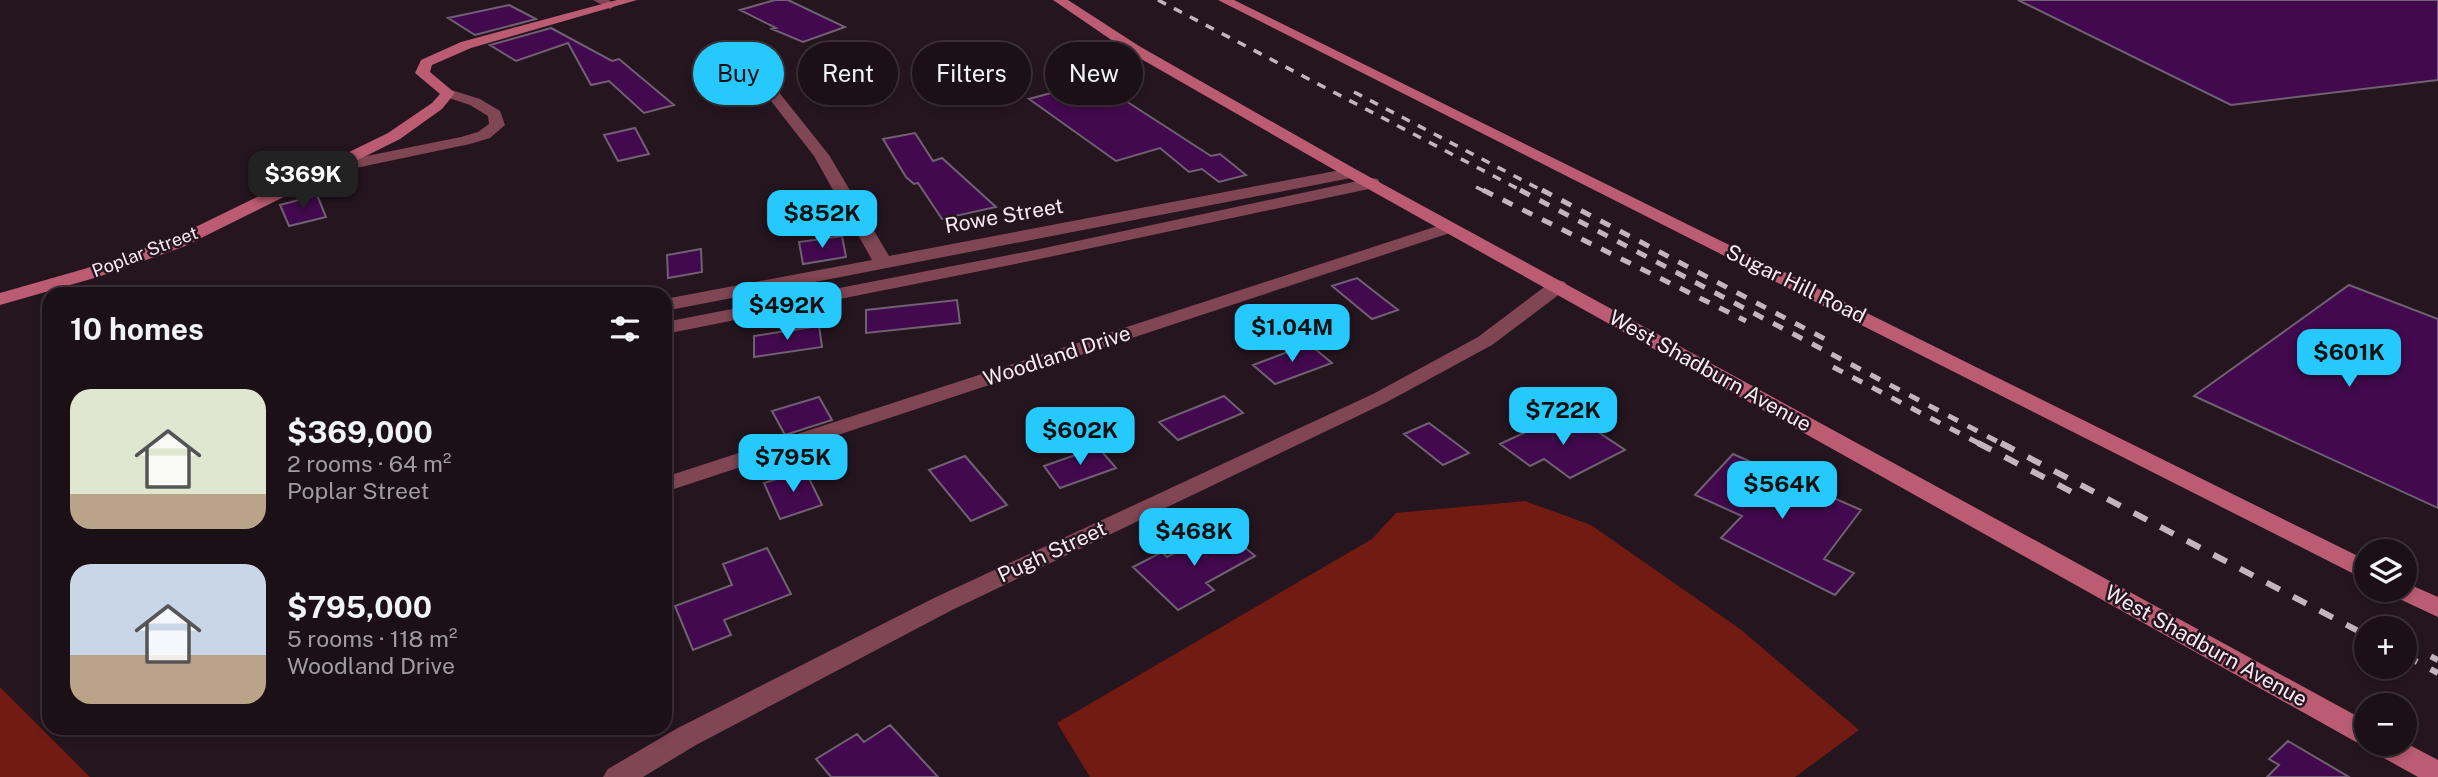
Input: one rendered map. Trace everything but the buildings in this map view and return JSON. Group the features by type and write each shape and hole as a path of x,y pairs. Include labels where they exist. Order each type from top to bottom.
{"street":[{"name":"Poplar Street","path":"0,299 91,273 177,243 332,168 484,135 497,125 495,114 475,102 448,93 422,74 426,63 466,45 604,3 631,0"},
{"name":"West Shadburn Avenue","path":"1059,0 1134,49 1351,173 2354,727"},
{"name":"Sugar Hill Road","path":"1224,0 1945,358 2354,565"},
{"path":"332,168 394,136 437,106 448,93"},
{"path":"781,105 821,155 882,261"},
{"name":"Rowe Street","path":"672,304 882,261 1167,211 1351,173"},
{"path":"672,327 1035,255 1372,183"},
{"name":"Woodland Drive","path":"672,483 1450,227"},
{"name":"Pugh Street","path":"618,777 686,737 943,604 1380,398 1485,341 1559,286"},
{"path":"2417,598 2438,608"},
{"path":"2405,756 2438,774"}],"shaded area":[{"path":"1525,501 1591,525 1740,629 1859,730 1795,777 1090,777 1057,723 1372,539 1396,513"},
{"path":"0,687 42,729 42,735 48,735 90,777 0,777"}],"railway":[{"path":"1158,0 1524,192"},
{"path":"1354,92 1545,192"},
{"path":"1476,187 1486,192"},
{"path":"1483,190 1746,321"},
{"path":"1520,190 2004,445"},
{"path":"1542,190 1825,339"},
{"path":"1833,367 1982,445"},
{"path":"1978,443 2072,492"},
{"path":"2001,443 2354,629"},
{"path":"2417,650 2438,660"},
{"path":"2417,662 2438,673"}]}
